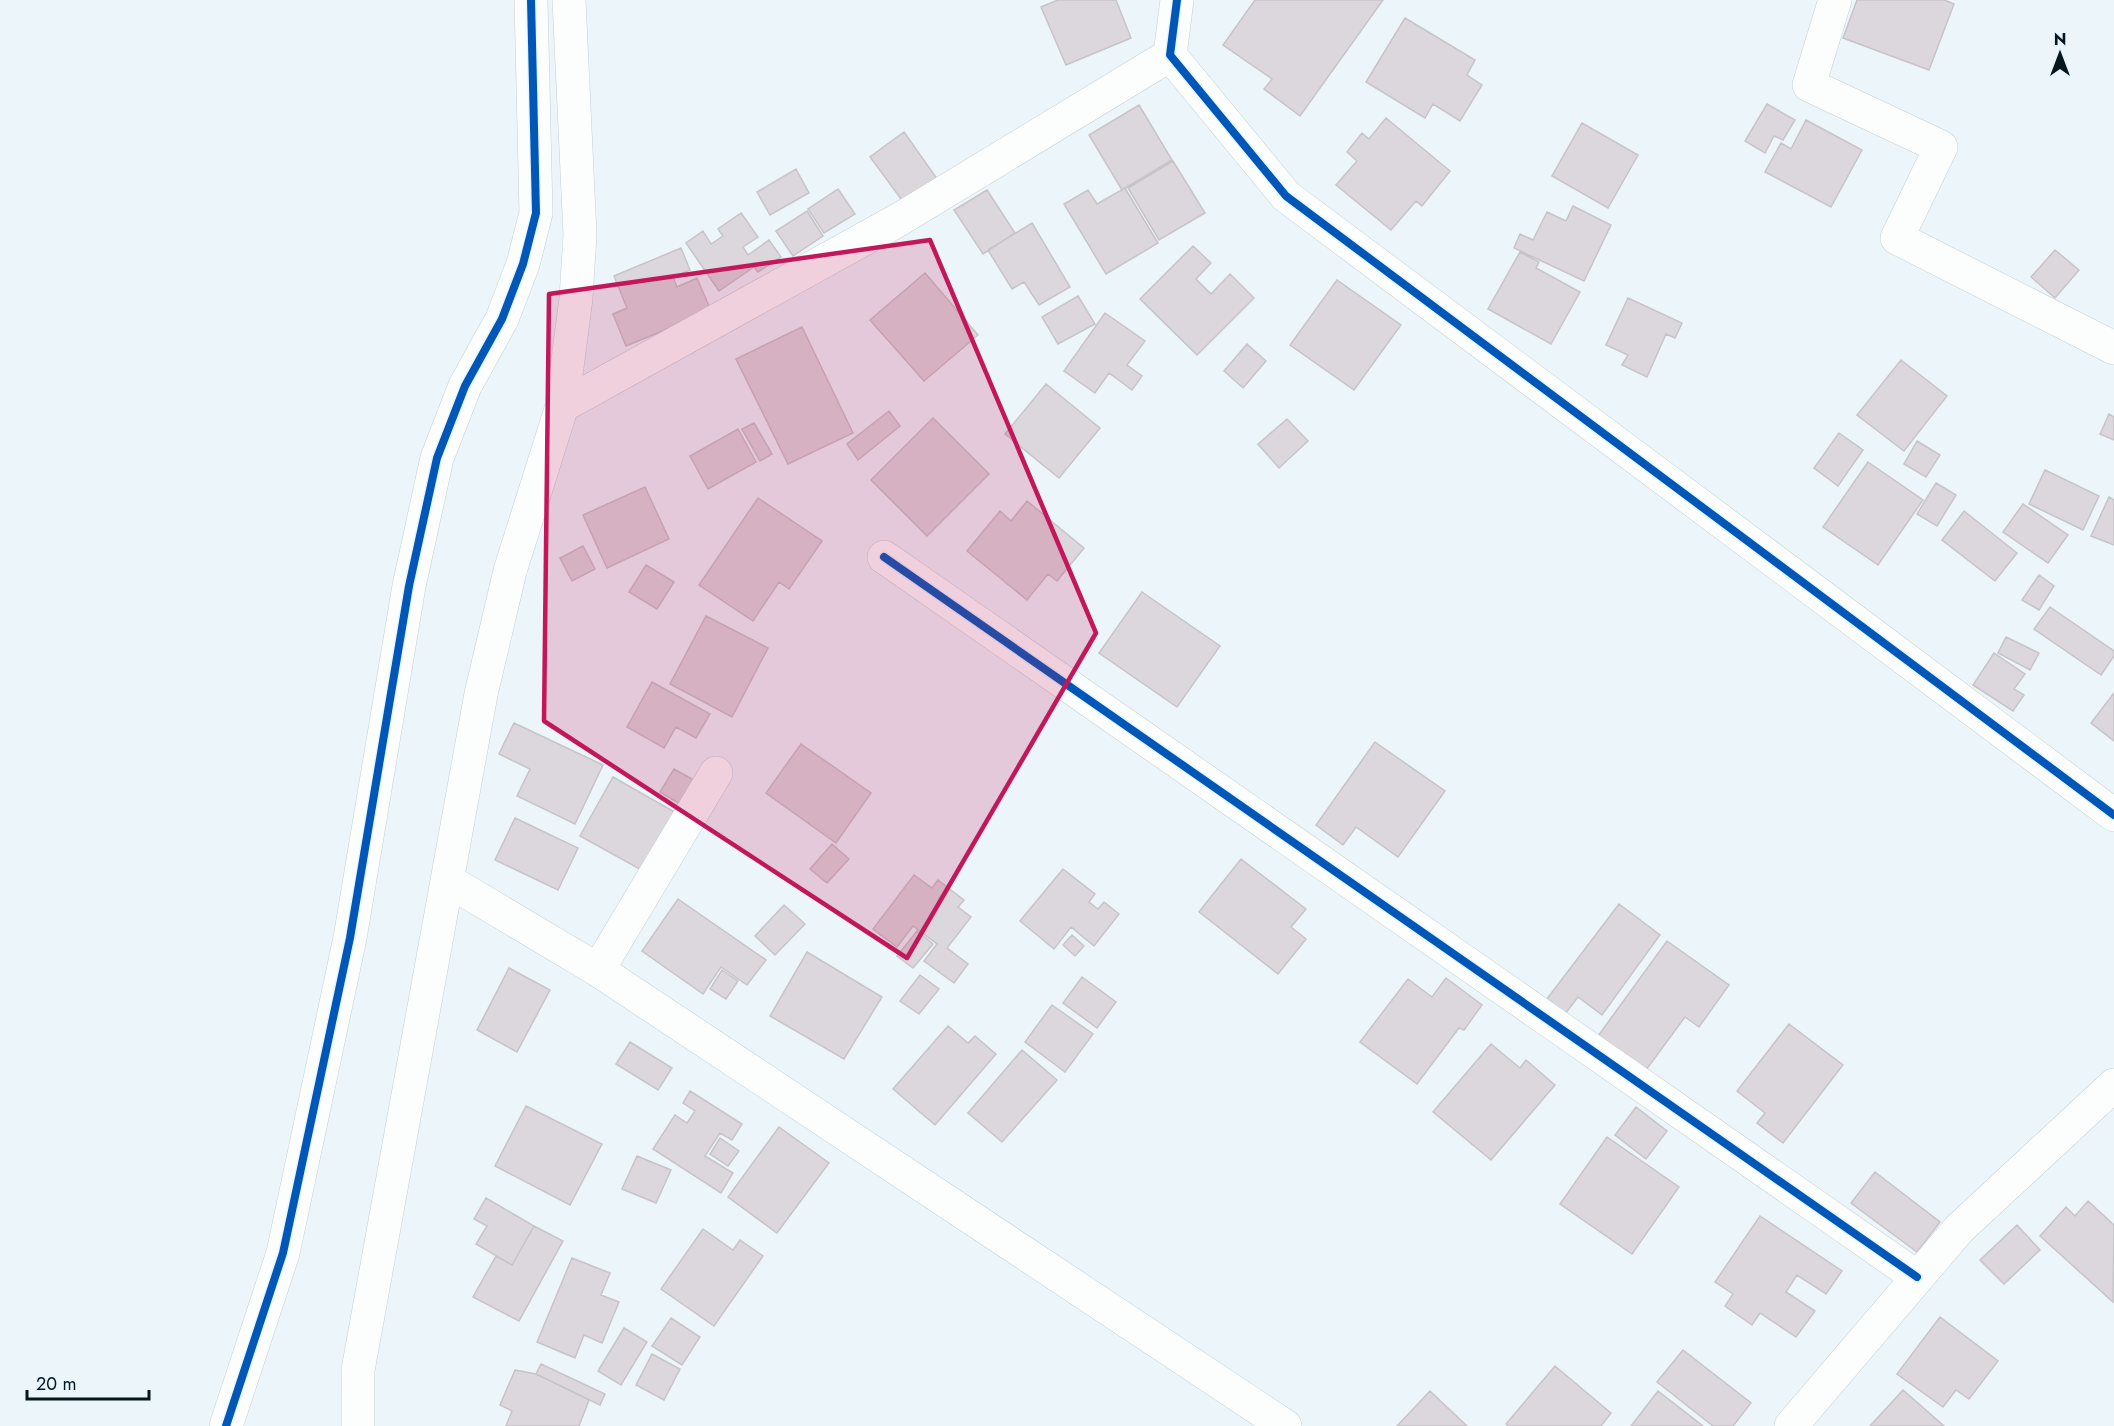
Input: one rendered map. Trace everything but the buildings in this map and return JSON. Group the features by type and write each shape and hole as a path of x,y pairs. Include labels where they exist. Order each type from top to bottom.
{"street":[{"path":"226,1426 283,1252 350,938 409,586 437,458 465,386 502,319 524,264 536,213 531,0"},
{"path":"358,1426 358,1370 481,694 507,582 562,406 576,298 580,235 569,0"},
{"path":"1177,0 1170,55 1286,196 2114,815"},
{"path":"1835,0 1809,85 1941,147 1897,238 2114,348"},
{"path":"562,406 900,219 1170,55"},
{"path":"884,556 1917,1277"},
{"path":"598,970 716,773"},
{"path":"447,880 598,970 1285,1426"},
{"path":"1791,1426 1959,1229 2114,1085"}],"highlighted area":[{"path":"930,240 1096,633 907,958 544,721 549,294"}],"cycle path":[{"path":"226,1426 283,1253 350,938 409,586 437,458 465,386 502,319 523,264 536,213 531,0"},
{"path":"1177,0 1170,55 1286,196 2114,815"},
{"path":"884,557 1917,1277"}]}
